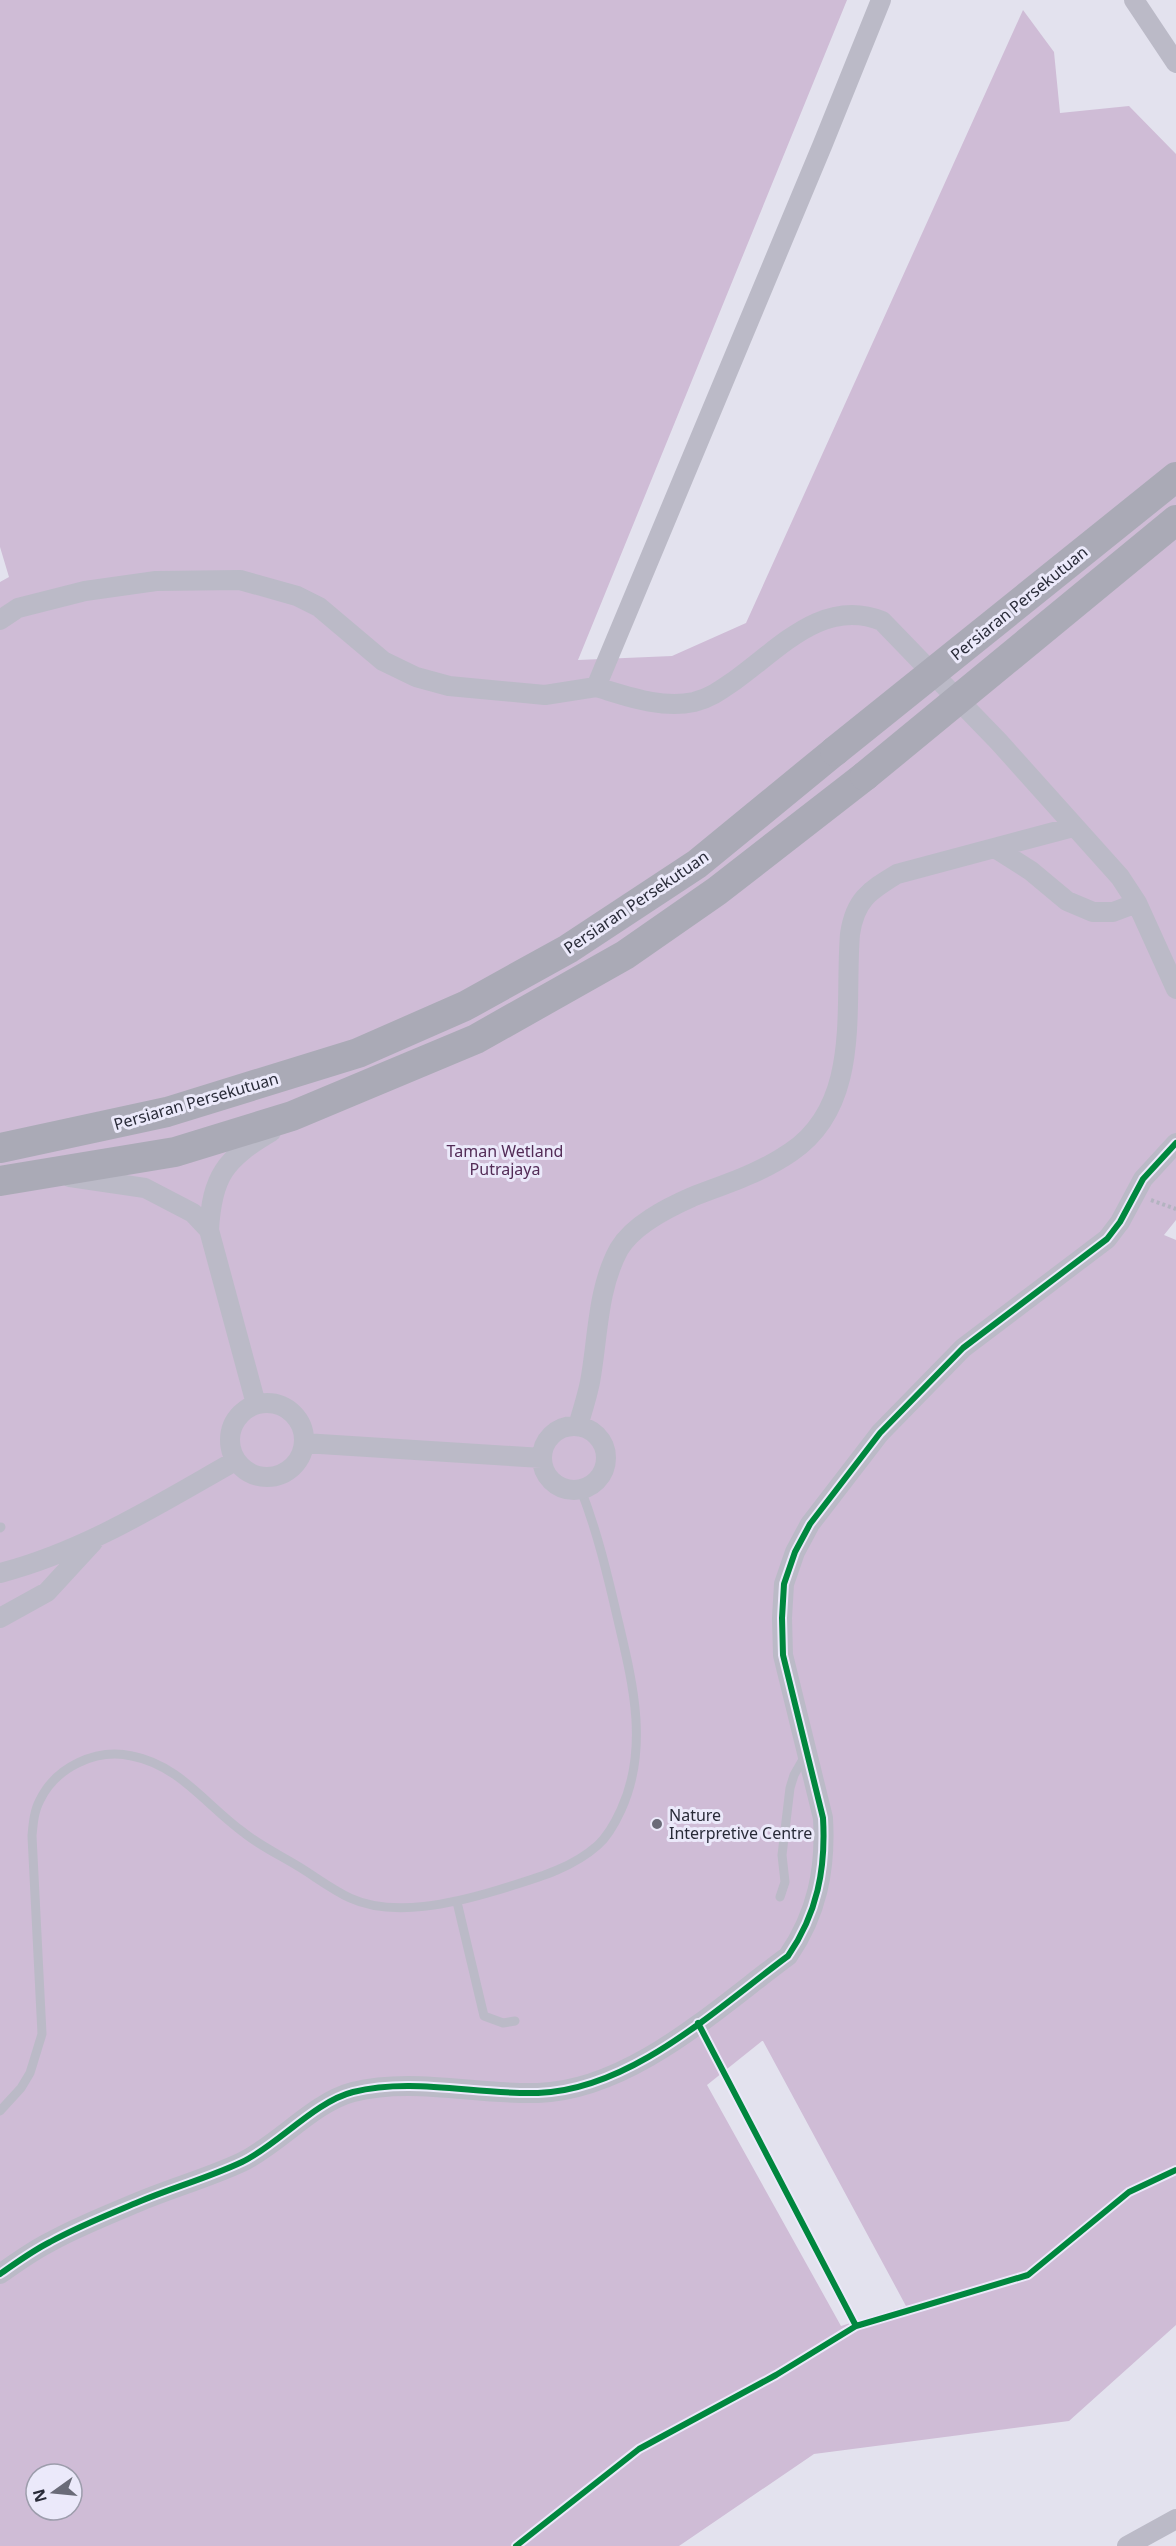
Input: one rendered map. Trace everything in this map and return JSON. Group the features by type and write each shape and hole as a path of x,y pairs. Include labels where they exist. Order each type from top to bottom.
{"main road":[{"name":"Persiaran Persekutuan","path":"0,1148 167,1112 358,1053 465,1006 568,949 697,864 1176,477"},
{"name":"Persiaran Persekutuan","path":"0,1181 175,1152 292,1116 476,1039 625,955 717,891 865,776 1176,520"}],"street":[{"path":"596,687 881,0"},
{"path":"1134,0 1176,63"},
{"path":"0,620 18,608 85,591 156,581 240,580 297,596 319,607 383,660 416,677 449,686 545,695 596,687 649,702 673,704 694,702 714,695 804,628 828,618 851,613 868,615 882,621 999,742 1120,877 1137,903 1176,989"},
{"path":"578,1426 590,1384 608,1276 619,1248 637,1229 674,1204 769,1165 791,1152 809,1138 825,1118 838,1091 845,1053 850,934 853,916 861,901 873,889 897,874 1073,827"},
{"path":"995,848 1031,870 1067,901 1093,912 1113,912 1137,903"},
{"path":"256,1404 209,1230 210,1205 216,1187 232,1158 292,1116"},
{"path":"0,2274 48,2242 137,2203 243,2161 312,2112 350,2092 380,2087 417,2086 500,2093 541,2093 591,2084 654,2055 788,1956 800,1938 818,1894 824,1846 823,1818 783,1655 784,1584 795,1552 810,1524 880,1433 963,1348 1107,1239 1120,1222 1143,1179 1176,1143"},
{"path":"45,1174 145,1188 193,1213 209,1230"},
{"path":"274,1403 290,1411 301,1425 304,1443 300,1458 290,1470 277,1477 261,1478 246,1472 235,1461 229,1445 231,1427 240,1412 256,1404 274,1403"},
{"path":"578,1426 592,1431 602,1442 606,1457 604,1471 594,1483 581,1490 566,1489 554,1483 545,1472 542,1458 545,1445 553,1434 565,1427 578,1426"},
{"path":"304,1443 542,1458"},
{"path":"0,1573 27,1566 97,1538 235,1461"},
{"path":"0,1618 47,1592 97,1538"},
{"path":"1127,2546 1176,2519"}],"lane":[{"path":"0,2111 21,2088 30,2073 42,2034 32,1836 34,1816 39,1801 50,1785 78,1762 114,1754 132,1756 172,1770 243,1833 351,1899 374,1906 398,1907 457,1902 542,1876 576,1862 600,1844 615,1823 629,1792 636,1756 637,1717 631,1678 594,1524 581,1490"},
{"path":"780,1897 785,1882 782,1855 790,1788 794,1775 808,1751"},
{"path":"457,1902 484,2016 503,2023 515,2021"}],"green space":[{"name":"Taman Wetland Putrajaya","path":"0,0 847,0 578,660 672,656 746,623 1023,10 1054,52 1060,113 1129,106 1176,154 1176,1220 1164,1235 1176,1240 1176,2325 1069,2421 814,2454 679,2546 0,2546 0,582 9,577 0,547","holes":["763,2041 906,2306 841,2326 707,2085"]}],"cycle path":[{"path":"0,2274 37,2249 81,2226 256,2155 310,2114 339,2097 353,2092 398,2086 422,2086 538,2093 572,2088 606,2078 671,2043 788,1956 813,1907 821,1873 824,1837 823,1818 783,1655 784,1584 795,1552 810,1524 880,1433 963,1348 1107,1239 1120,1222 1143,1179 1176,1143"},
{"path":"516,2546 639,2449 776,2375 856,2326 698,2023"},
{"path":"856,2326 1028,2275 1129,2192 1176,2170"}],"place":[{"name":"Nature Interpretive Centre","path":"657,1824"}]}
